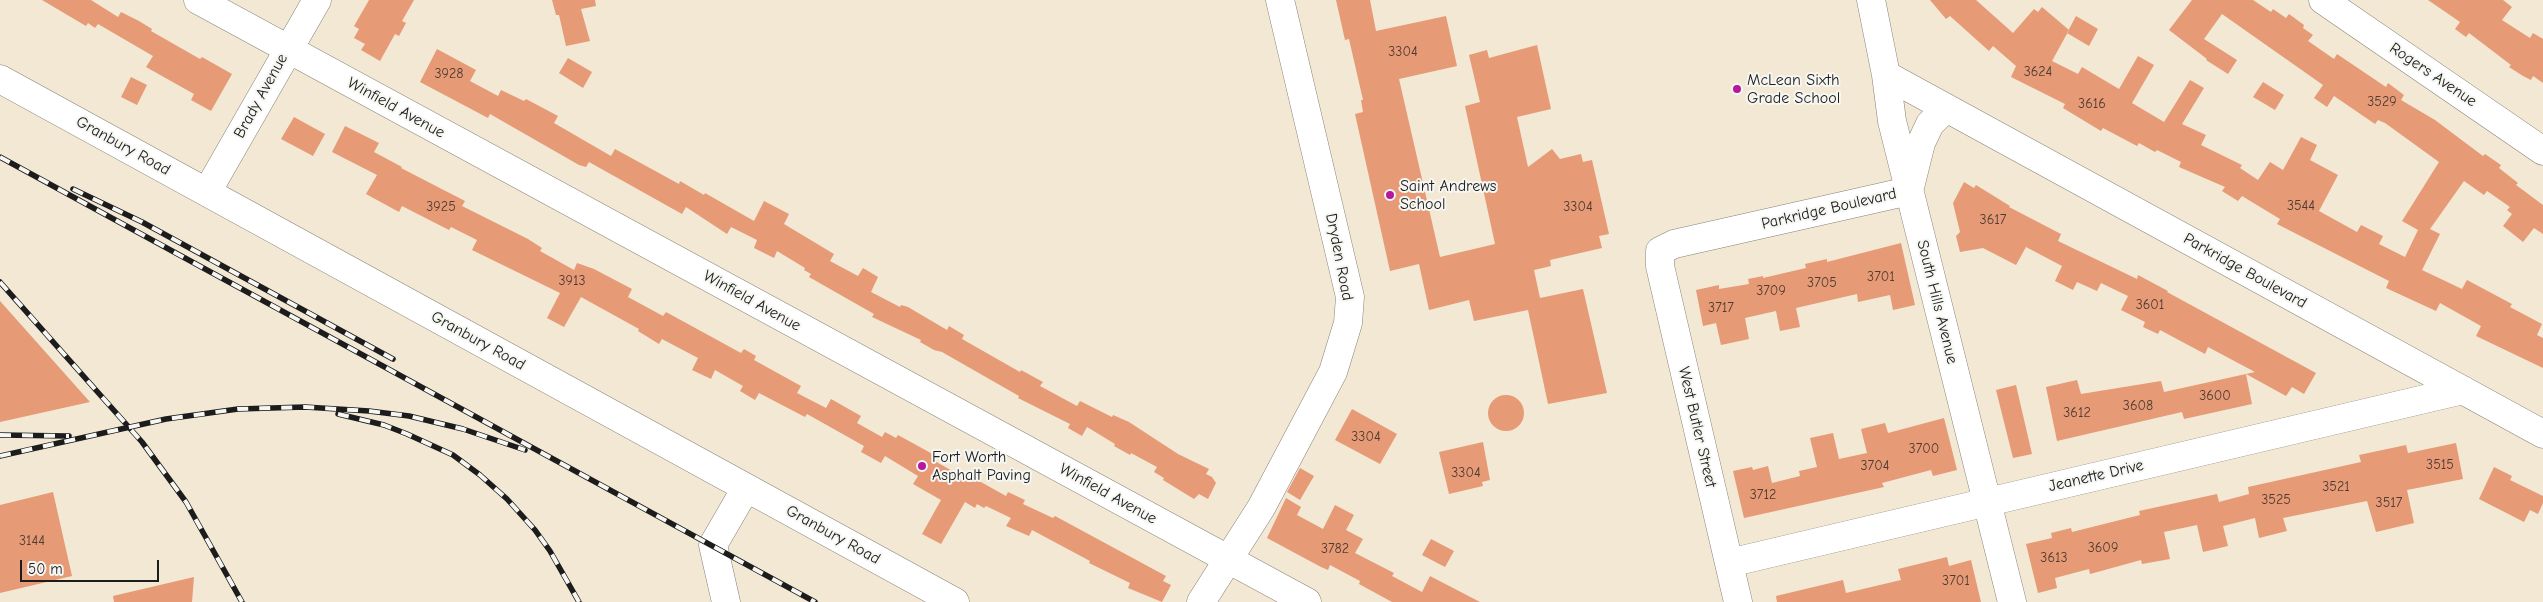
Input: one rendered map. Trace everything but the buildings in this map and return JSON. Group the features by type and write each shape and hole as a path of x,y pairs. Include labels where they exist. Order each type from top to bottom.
{"street":[{"name":"Winfield Avenue","path":"198,0 1307,602"},
{"name":"Brady Avenue","path":"207,192 317,0"},
{"name":"Dryden Road","path":"1201,602 1261,508 1334,372 1348,323 1350,297 1280,0"},
{"name":"South Hills Avenue","path":"1871,0 1886,75 1892,121 1989,502 2012,602"},
{"name":"Rogers Avenue","path":"2323,0 2543,151"},
{"name":"Parkridge Boulevard","path":"1886,75 2543,434"},
{"name":"Granbury Road","path":"0,79 956,602"},
{"name":"Parkridge Boulevard","path":"1660,251 1674,244 1909,191 1921,143 1930,124 1946,108"},
{"name":"West Butler Street","path":"1660,251 1660,266 1738,602"},
{"name":"Jeanette Drive","path":"1728,563 2463,390"},
{"path":"726,602 713,545 746,488"}],"railway":[{"path":"0,157 815,602"},
{"path":"73,189 142,222 393,359"},
{"path":"0,282 142,442 186,502 242,602"},
{"path":"0,456 166,419 238,409 305,407 369,411 409,416 463,429 525,450"},
{"path":"338,414 384,425 407,434 453,455 480,475 507,499 535,530 550,551 579,602"},
{"path":"0,435 69,436"}],"place":[{"name":"McLean Sixth Grade School","path":"1737,89"},
{"name":"Saint Andrews School","path":"1390,195"},
{"name":"Fort Worth Asphalt Paving","path":"922,466"}]}
